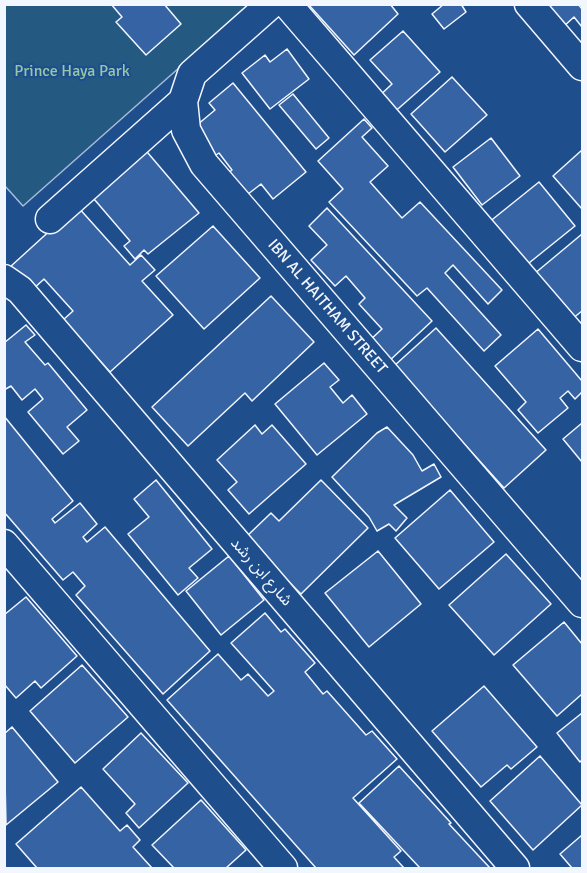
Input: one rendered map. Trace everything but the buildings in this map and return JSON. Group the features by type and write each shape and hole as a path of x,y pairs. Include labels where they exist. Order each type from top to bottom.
{"street":[{"name":"IBN AL HAITHAM STREET","path":"271,4 192,74 183,101 186,130 204,164 582,603"},
{"path":"287,4 582,347"},
{"path":"529,4 582,66"},
{"path":"50,219 183,101"},
{"name":"شارع ابن رشد","path":"4,279 20,290 515,868"},
{"path":"4,544 283,868"}],"green space":[{"name":"Prince Haya Park","path":"4,5 250,5 23,206 5,186"}]}
